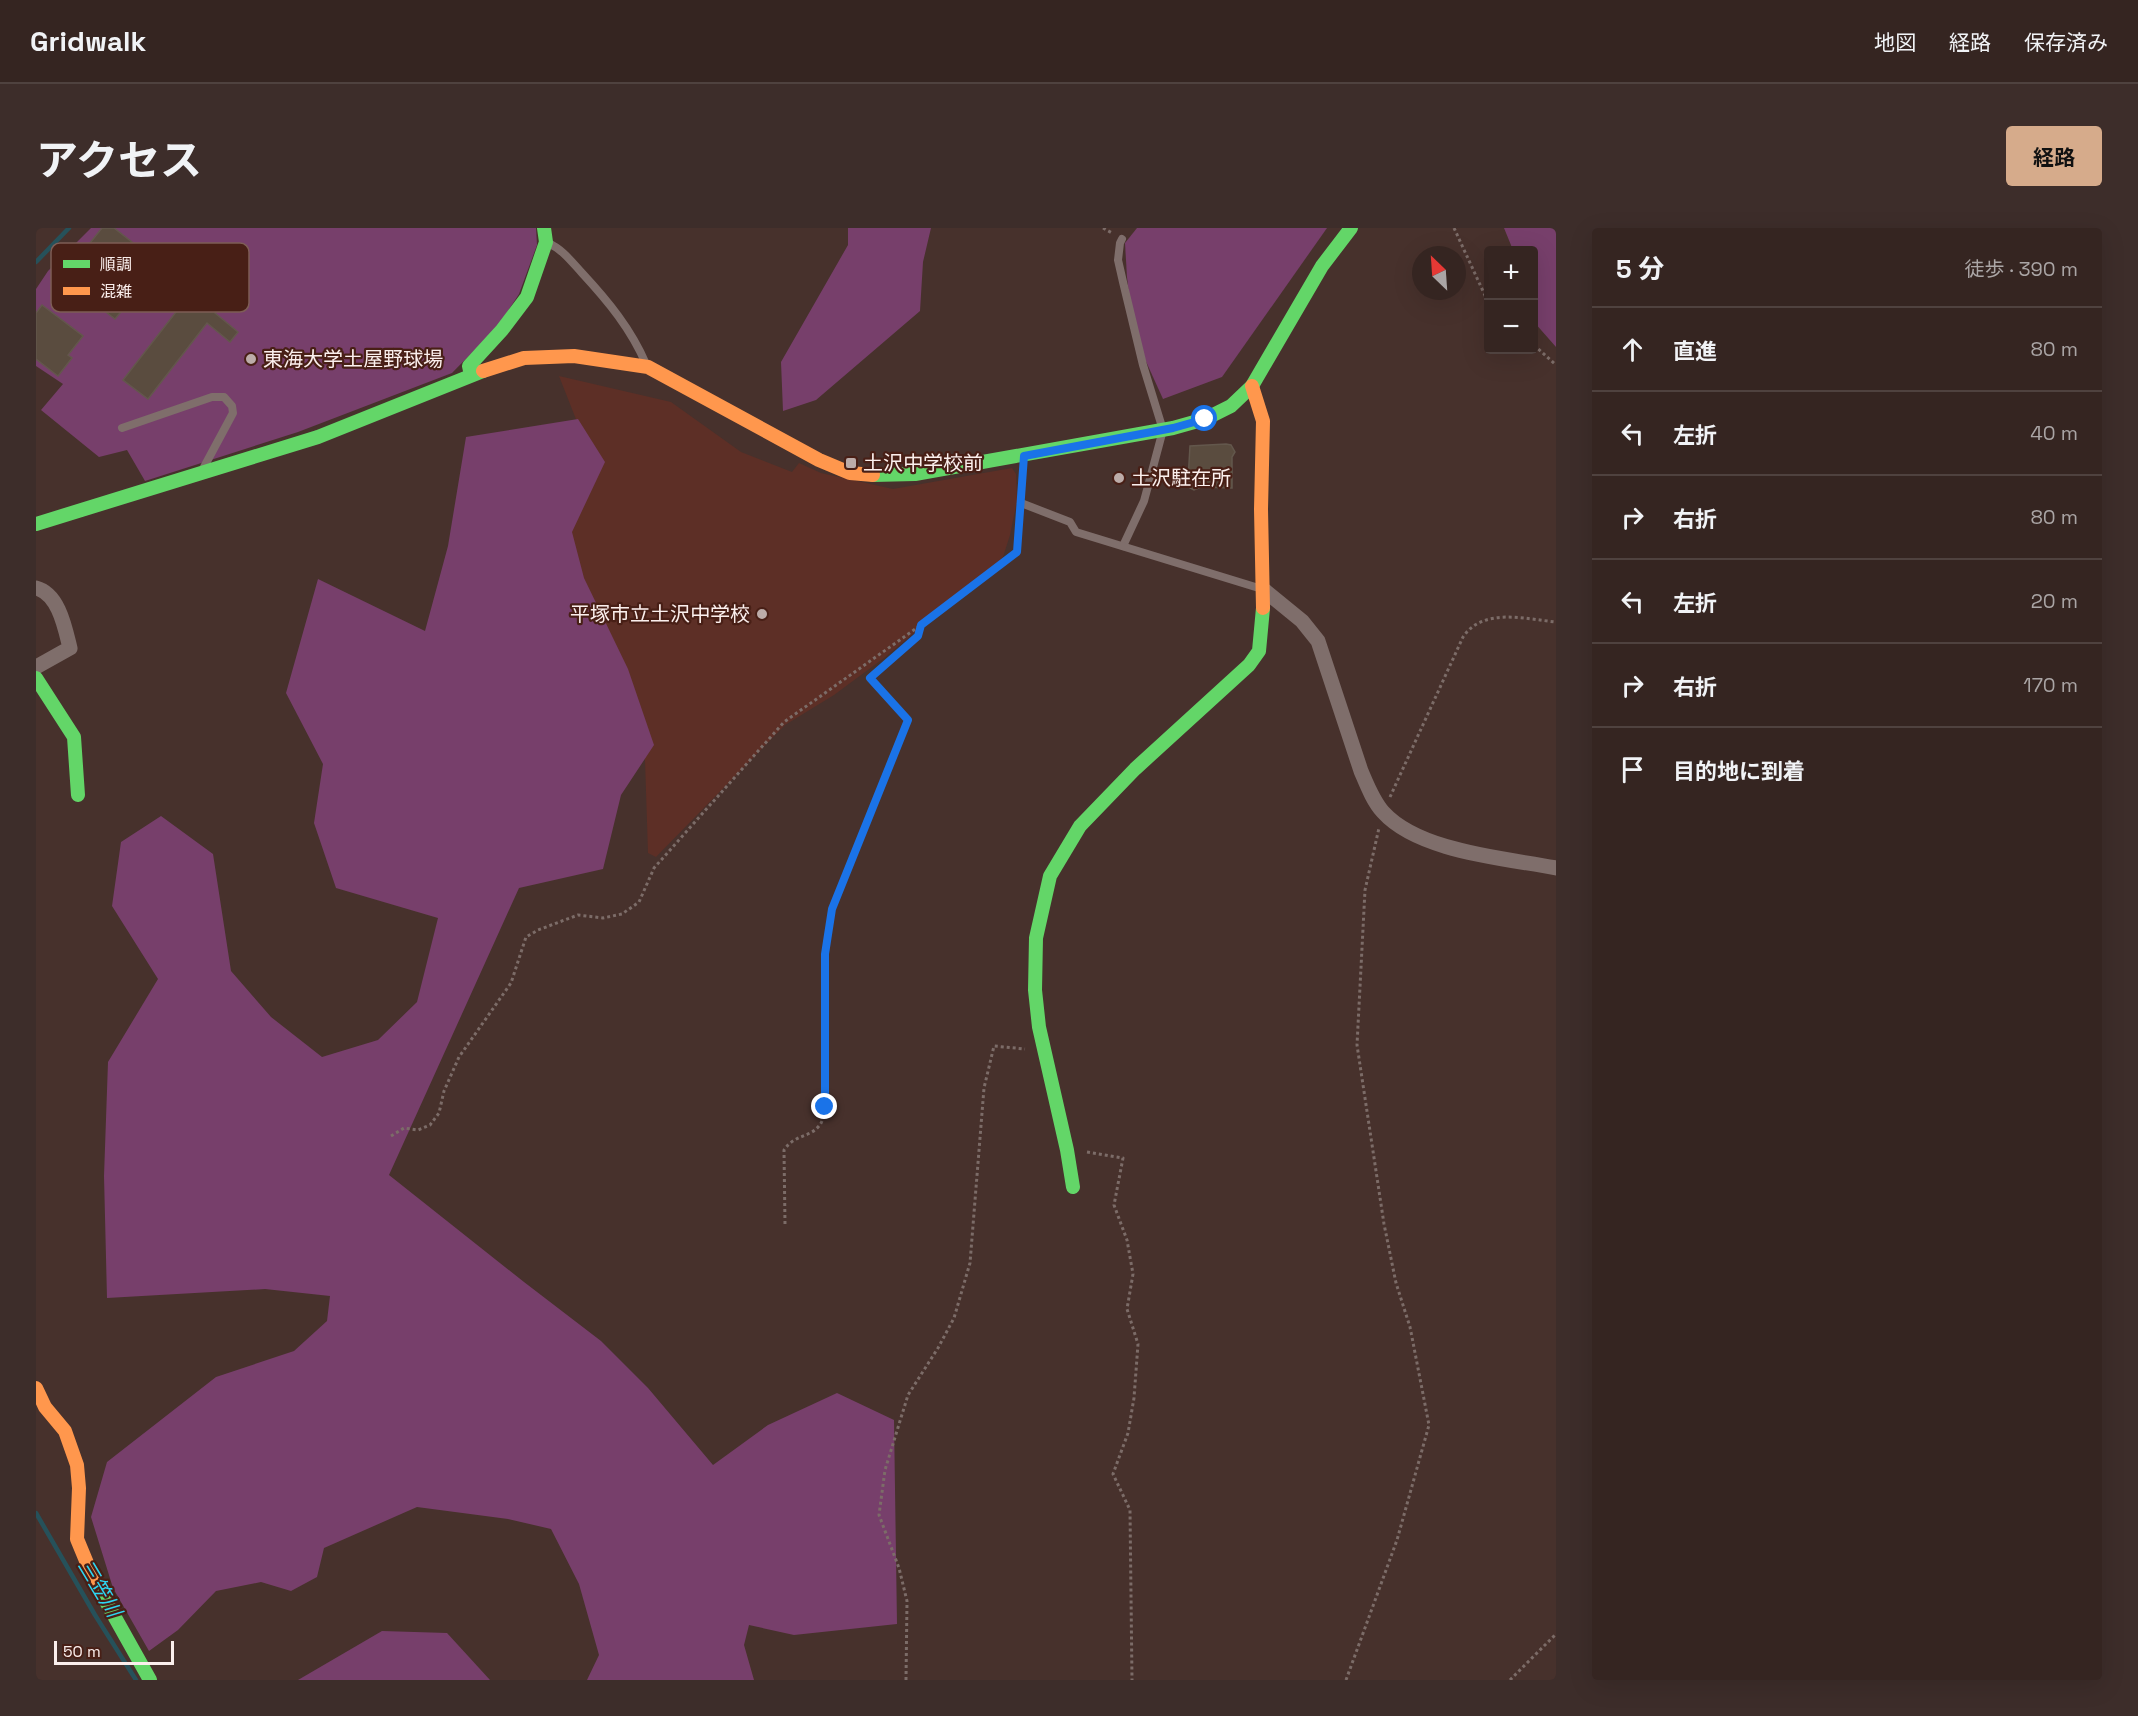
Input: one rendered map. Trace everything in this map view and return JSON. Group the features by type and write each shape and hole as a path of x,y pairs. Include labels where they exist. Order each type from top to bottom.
{"street":[{"path":"36,524 318,437 471,375 524,358 574,356 648,367 819,460 850,473 880,476 915,474 1163,430 1205,419 1231,406 1252,386 1322,266 1351,228"},
{"path":"471,375 469,366 502,330 526,297 545,235"},
{"path":"1073,1187 1067,1150 1039,1027 1035,990 1036,938 1050,876 1080,826 1135,769 1249,665 1259,651 1264,590 1261,509 1263,421 1252,386"},
{"path":"36,588 51,598 62,617 70,648 36,667"},
{"path":"1264,590 1302,621 1318,641 1361,771 1383,812 1402,828 1424,840 1449,848 1556,868"},
{"path":"36,678 74,737 78,795"},
{"path":"36,1388 45,1407 65,1431 76,1465 79,1488 77,1539 84,1558 98,1589 150,1680"}],"lane":[{"path":"545,235 559,247 607,300 637,343 648,367"},
{"path":"1122,239 1118,260 1143,365 1163,430 1144,501 1124,546"},
{"path":"122,428 212,397 224,397 232,406 233,413 200,473"},
{"path":"1021,503 1070,522 1076,532 1264,590"}],"path":[{"path":"1454,228 1487,300"},
{"path":"1538,349 1556,365"},
{"path":"391,1137 404,1128 418,1130 430,1125 440,1113 444,1090 459,1057 511,983 526,937 578,915 603,918 622,914 639,902 654,868 784,722 921,625 1017,552 1024,456"},
{"path":"1346,1680 1396,1540 1429,1425 1410,1327 1396,1283 1384,1224 1357,1045 1365,890 1383,812 1463,637 1470,627 1485,619 1502,617 1556,622"},
{"path":"785,1224 784,1150 791,1140 820,1125 825,1107 825,954 832,909 908,720 870,678 918,636 921,625"},
{"path":"906,1680 908,1601 899,1568 879,1515 885,1470 908,1395 954,1318 970,1263 984,1088 994,1047 1045,1050"},
{"path":"1067,1150 1123,1158 1114,1205 1127,1240 1132,1274 1127,1309 1138,1344 1134,1398 1128,1433 1113,1474 1130,1510 1132,1680"},
{"path":"1510,1680 1556,1634"}],"shaded area":[{"name":"東海大学土屋野球場","path":"91,228 536,228 537,245 519,294 498,326 452,373 298,432 145,481 127,450 99,457 41,410 63,384 36,366 36,289 51,268 51,312 249,312 249,243 76,243"},
{"path":"848,228 931,228 923,262 920,311 816,400 783,411 781,362 848,245"},
{"path":"1137,228 1327,228 1222,377 1163,399 1134,335 1125,243"},
{"path":"1504,228 1556,228 1556,347 1538,327 1538,246 1511,246"},
{"name":"平塚市立土沢中学校","path":"559,376 671,402 741,452 792,472 799,463 821,473 893,489 1012,468 1016,474 1017,501 1003,557 884,658 834,695 785,725 656,857 648,853 644,729 558,524 594,465"},
{"path":"578,419 605,462 572,532 584,578 628,669 654,745 621,795 603,869 519,888 389,1175 601,1341 648,1388 713,1465 768,1425 837,1393 894,1420 897,1624 794,1635 749,1625 744,1645 754,1680 587,1680 599,1655 579,1584 551,1529 508,1519 417,1507 324,1548 317,1577 291,1591 261,1582 216,1591 178,1630 149,1651 113,1588 91,1517 107,1462 216,1377 294,1351 327,1321 330,1296 265,1289 107,1298 104,1176 108,1062 158,979 112,906 121,842 161,816 213,854 231,971 271,1017 322,1057 378,1040 417,1002 438,918 336,888 314,823 323,764 286,693 318,579 425,631 448,546 466,437"},
{"path":"382,1631 447,1633 490,1680 298,1680"}],"building":[{"path":"102,228 114,228 133,243 90,243"},
{"path":"42,305 83,336 68,355 72,358 58,376 36,359 36,313"},
{"path":"106,312 121,312 115,319"},
{"path":"176,312 216,312 238,332 230,342 207,323 148,399 123,380"},
{"path":"1231,445 1235,452 1232,457 1232,488 1201,487 1194,490 1190,488 1188,481 1190,446"}],"waterway":[{"name":"三笠川","path":"54,243 69,228"},
{"name":"三笠川","path":"36,262 51,247"},
{"name":"三笠川","path":"36,1513 136,1680"}],"traffic: fast":[{"path":"471,375 469,366 502,330 527,297 546,242 544,228"},
{"path":"873,475 915,474 1173,428 1205,419 1231,406 1252,386 1322,266 1351,228"},
{"path":"36,524 318,437 483,371"},
{"path":"1073,1187 1067,1150 1039,1027 1035,990 1036,938 1050,876 1080,826 1135,769 1249,665 1259,651 1263,608"},
{"path":"36,678 74,737 78,795"},
{"path":"94,1580 150,1680"}],"traffic: slow":[{"path":"483,371 524,358 574,356 648,367 819,460 850,473 873,475"},
{"path":"1252,386 1263,421 1261,509 1263,608"},
{"path":"36,1388 45,1407 65,1431 77,1465 79,1488 77,1539 94,1580"}],"place":[{"name":"東海大学土屋野球場","path":"251,359"},
{"name":"土沢中学校前","path":"851,463"},
{"name":"土沢駐在所","path":"1119,478"},
{"name":"平塚市立土沢中学校","path":"762,614"}],"route":[{"path":"825,1107 825,954 832,909 908,720 870,678 918,636 921,625 1017,552 1024,456 1173,428 1205,419"}]}
